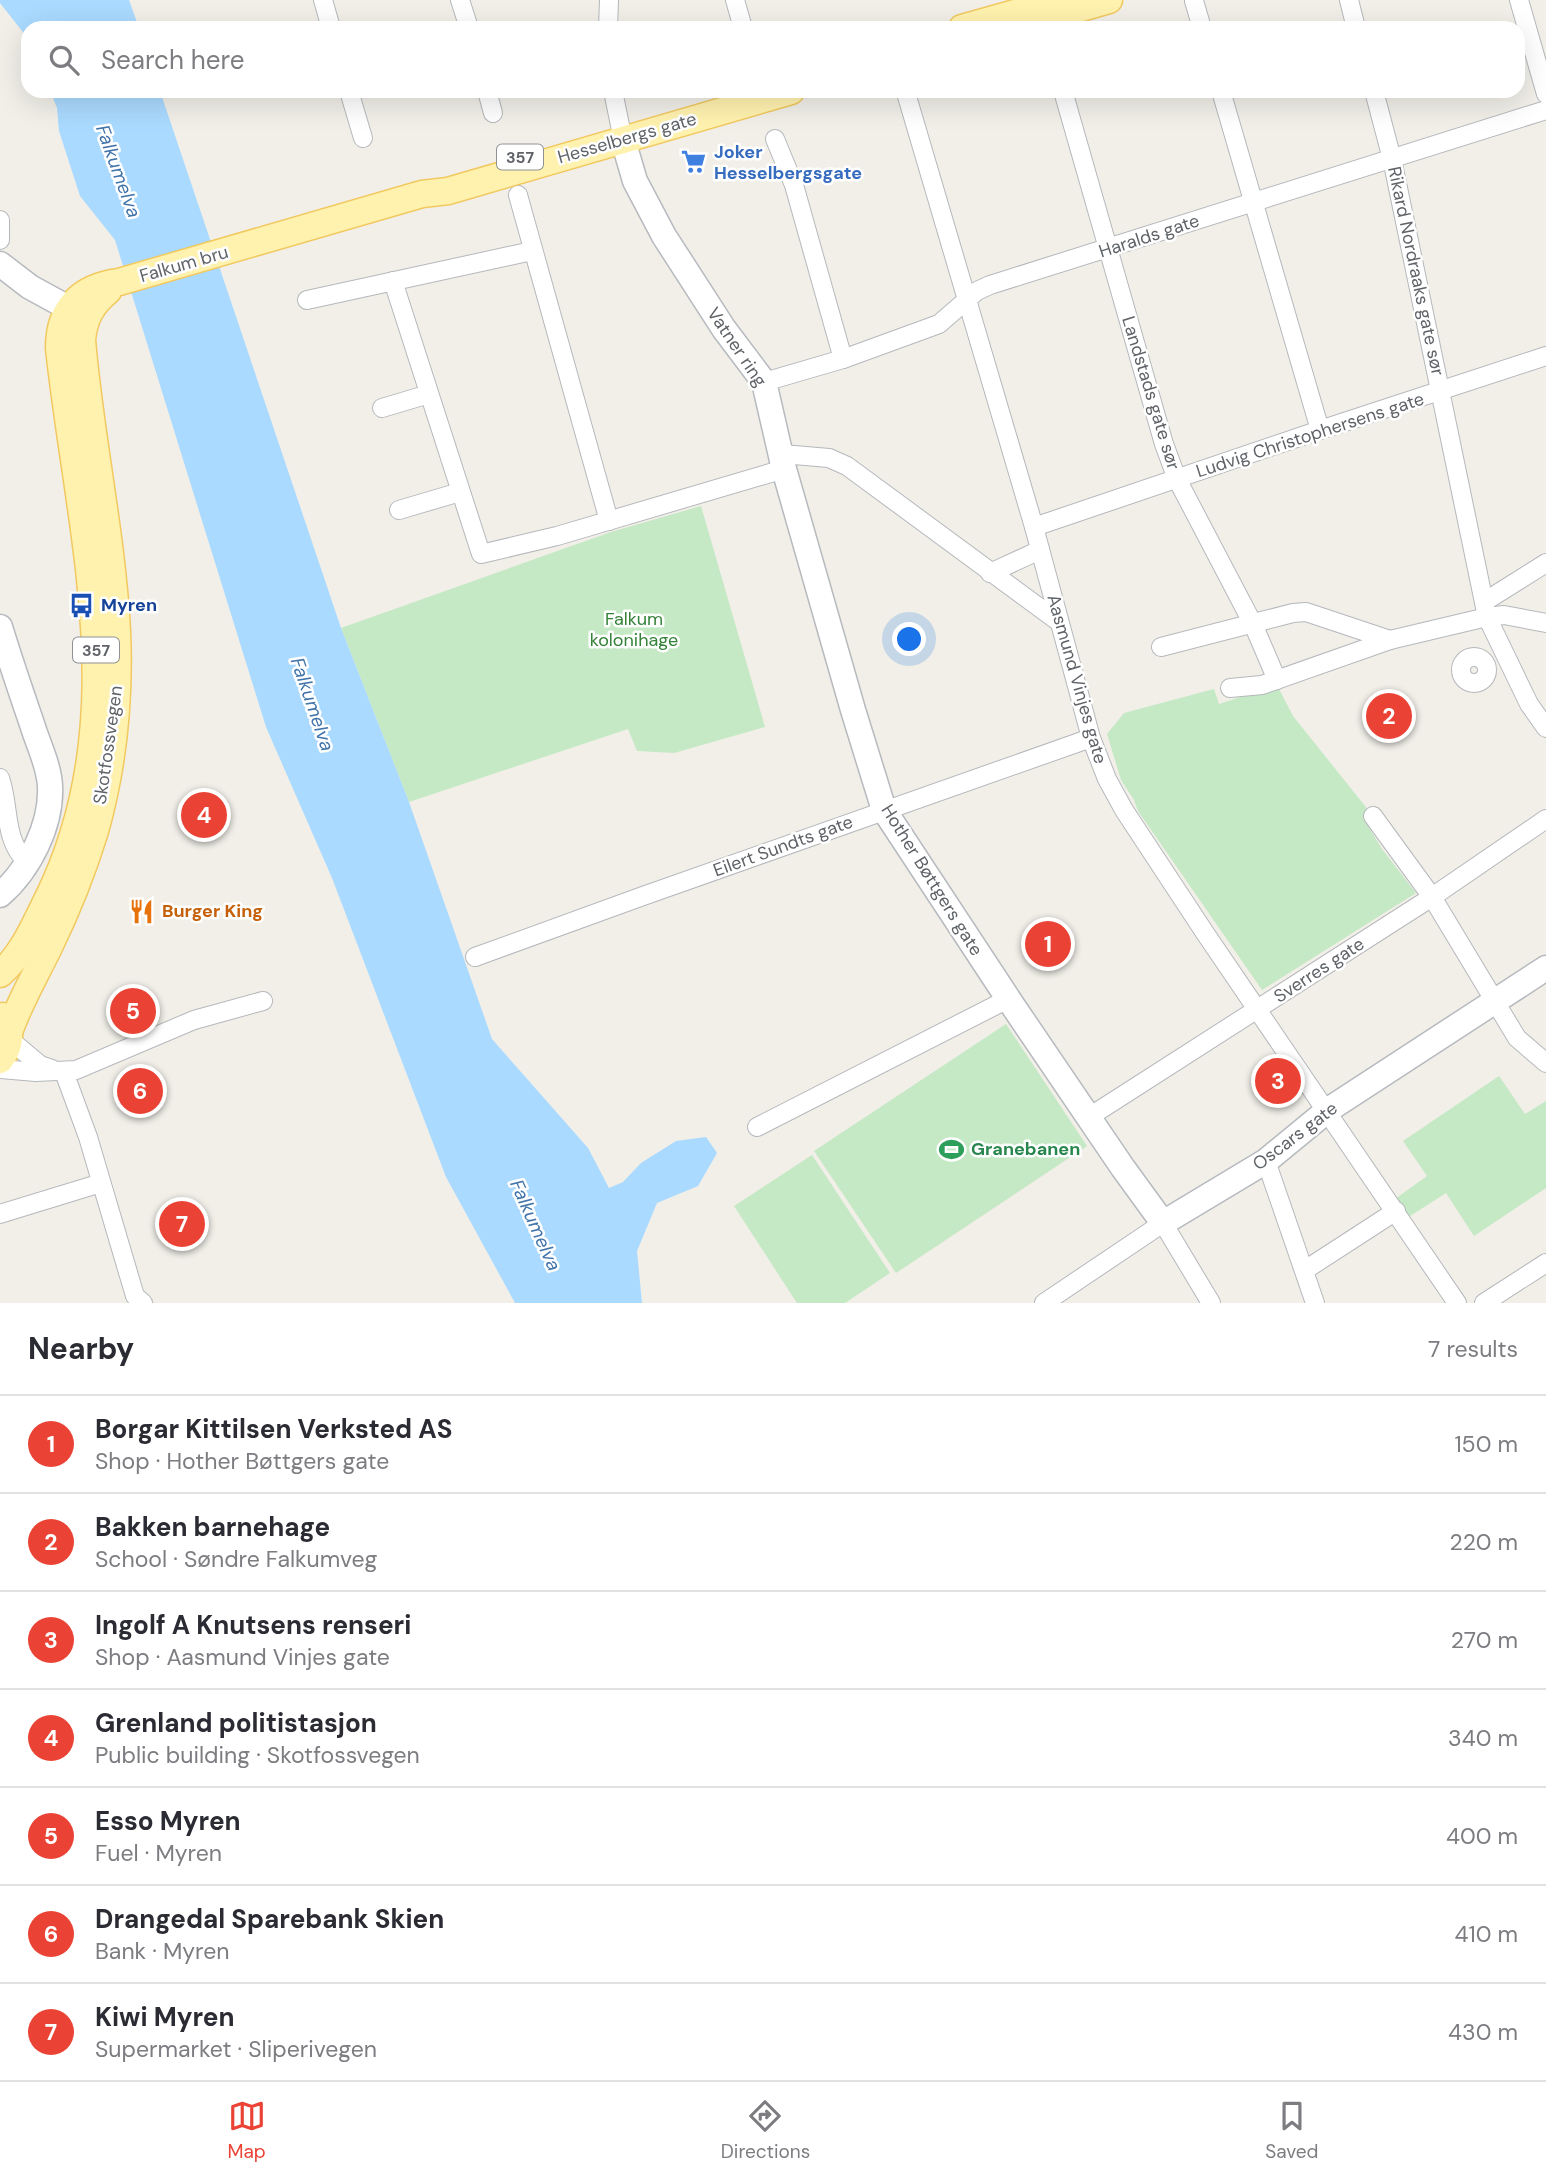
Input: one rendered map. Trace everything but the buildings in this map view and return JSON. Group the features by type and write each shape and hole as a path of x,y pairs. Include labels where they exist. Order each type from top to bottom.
{"main road":[{"path":"989,21 1046,6 1109,0"},
{"path":"1023,21 1046,6"},
{"name":"Hesselbergs gate","path":"250,245 422,194 448,191 723,98"},
{"name":"Hesselbergs gate","path":"621,133 763,98"},
{"name":"Falkum bru","path":"77,313 86,292 101,285 250,245"},
{"name":"Skotfossvegen","path":"0,974 30,934 65,860 85,790 96,722 97,667 91,586 60,348 63,321 77,313 117,630 114,732 103,794 83,868 50,946 5,1036"}],"street":[{"path":"323,0 329,21"},
{"path":"460,0 466,21"},
{"path":"608,21 610,0"},
{"path":"735,0 741,21"},
{"path":"1349,0 1354,21"},
{"path":"1519,0 1546,94"},
{"path":"1194,1 1200,21"},
{"path":"351,98 363,138"},
{"path":"489,98 494,113"},
{"path":"614,98 621,133"},
{"name":"Aasmund Vinjes gate","path":"907,98 1034,527 1091,738 1107,779 1124,810 1457,1303"},
{"name":"Landstads gate sør","path":"1065,98 1164,444 1177,479 1253,624 1277,680"},
{"path":"1223,98 1320,430"},
{"name":"Rikard Nordraaks gate sør","path":"1376,98 1392,159 1486,609 1529,704 1546,728"},
{"name":"Haralds gate","path":"764,382 843,359 939,324 977,291 990,285 1546,110"},
{"name":"Vatner ring","path":"621,133 635,181 664,236 724,329 764,382 783,461"},
{"path":"775,139 794,185 843,359"},
{"path":"518,195 609,521"},
{"path":"0,220 0,240"},
{"path":"307,300 532,251"},
{"path":"0,264 30,287 77,313"},
{"path":"393,281 481,554 557,537 609,521 783,461 829,458 847,467 1059,622"},
{"name":"Ludvig Christophersens gate","path":"1034,527 1546,356"},
{"path":"382,408 428,388"},
{"name":"Hother Bøttgers gate","path":"783,461 884,810 1008,999 1163,1223"},
{"path":"399,510 460,492"},
{"path":"990,573 1040,550"},
{"path":"1230,688 1262,685 1486,609 1546,563"},
{"path":"1486,609 1546,623"},
{"path":"1161,647 1306,612 1390,640"},
{"path":"0,627 44,758 50,784 45,822 27,862 0,895"},
{"name":"Eilert Sundts gate","path":"475,957 1091,738"},
{"path":"2,783 12,839 27,862"},
{"path":"1373,816 1432,897 1517,1038 1546,1063"},
{"name":"Sverres gate","path":"1089,1117 1432,897 1546,819"},
{"name":"Oscars gate","path":"1044,1303 1163,1223 1266,1161 1328,1110 1546,968"},
{"path":"757,1127 1008,999"},
{"path":"0,1069 63,1072 101,1060 194,1020 264,1001"},
{"path":"5,1036 40,1065 63,1072"},
{"path":"63,1072 88,1137 135,1296 143,1303"},
{"path":"1266,1161 1315,1303"},
{"path":"0,1214 101,1183"},
{"path":"1305,1269 1396,1211"},
{"path":"1163,1223 1211,1303"},
{"path":"1484,1303 1546,1262"}],"green space":[{"name":"Falkum kolonihage","path":"701,506 765,727 674,753 637,751 628,729 409,802 341,628 611,532"},
{"path":"1277,685 1293,716 1373,816 1365,821 1382,849 1416,893 1262,990 1138,811 1121,780 1107,734 1124,713 1214,689 1219,704"},
{"name":"Granebanen","path":"1006,1024 1087,1146 896,1273 814,1151"},
{"path":"1499,1076 1525,1114 1546,1101 1546,1188 1474,1236 1446,1193 1407,1218 1395,1199 1427,1176 1403,1141"},
{"path":"812,1155 890,1273 845,1303 797,1303 734,1206"}],"water":[{"path":"0,0 129,0 136,21 21,21 21,30"},
{"name":"Falkumelva","path":"53,98 162,98 341,628 409,802 492,1039 588,1148 609,1188 623,1182 641,1163 676,1141 706,1137 717,1153 698,1186 657,1203 637,1251 642,1303 515,1303 446,1177 332,878 266,727 115,240 80,196 59,131 57,108"}],"place":[{"name":"Joker Hesselbergsgate","path":"694,162"},
{"name":"Myren","path":"81,605"},
{"name":"Bakken barnehage","path":"1389,716"},
{"name":"Grenland politistasjon","path":"204,815"},
{"name":"Burger King","path":"142,911"},
{"name":"Borgar Kittilsen Verksted AS","path":"1048,944"},
{"name":"Esso Myren","path":"133,1011"},
{"name":"Ingolf A Knutsens renseri","path":"1278,1081"},
{"name":"Drangedal Sparebank Skien","path":"140,1091"},
{"name":"Granebanen","path":"951,1149"},
{"name":"Kiwi Myren","path":"182,1224"}]}
